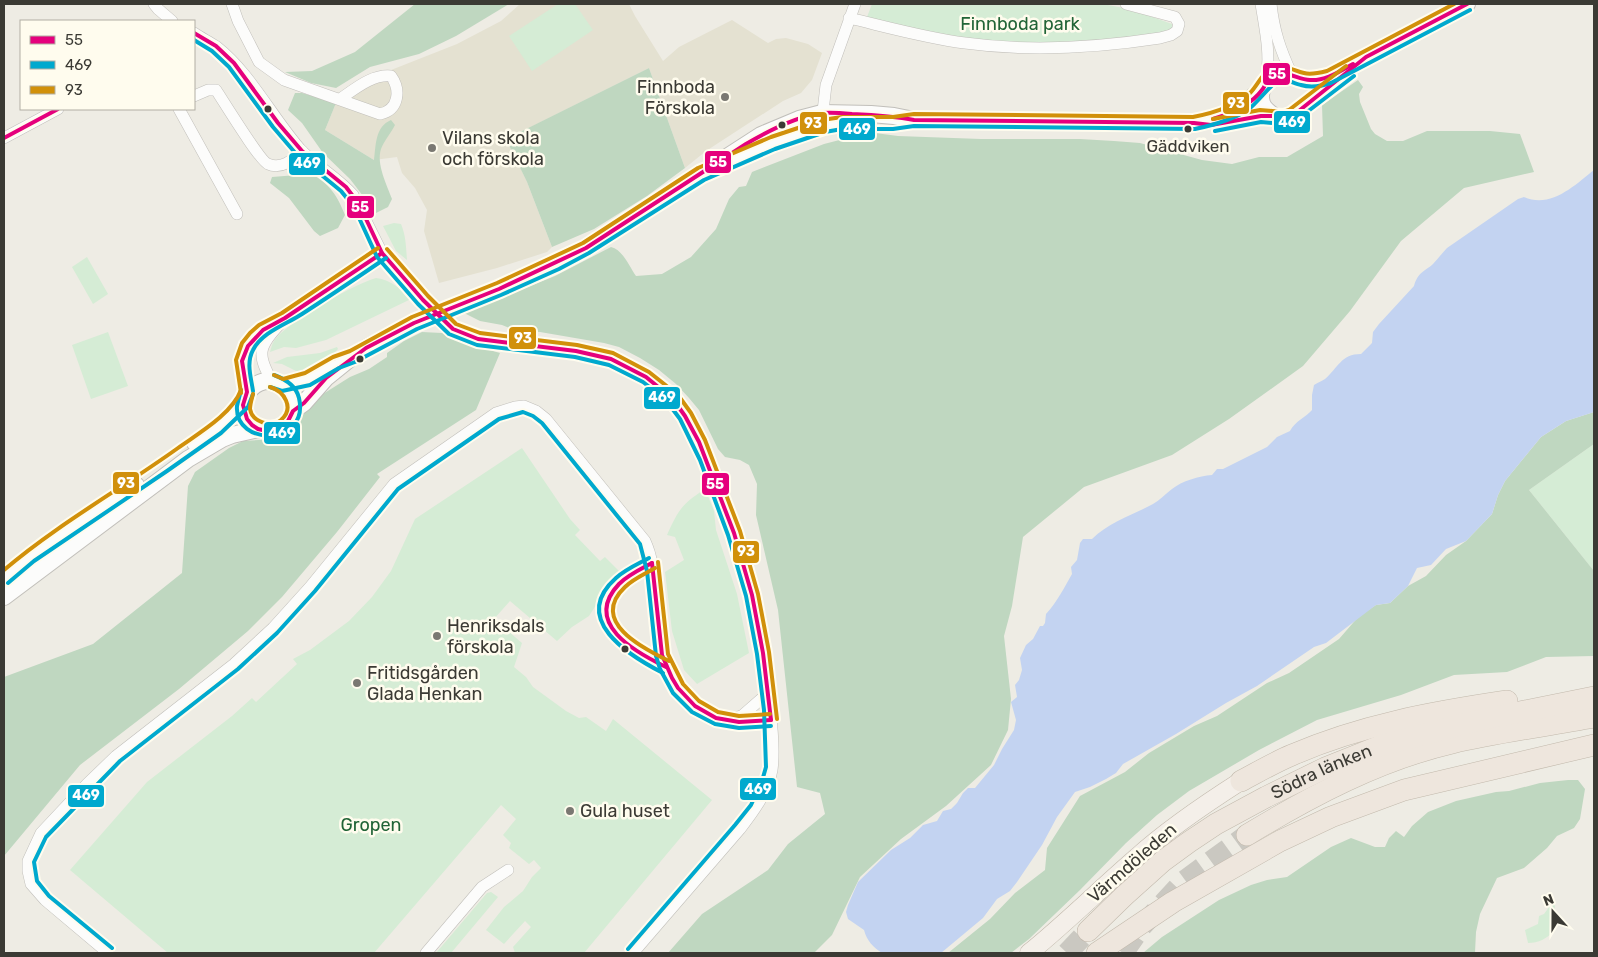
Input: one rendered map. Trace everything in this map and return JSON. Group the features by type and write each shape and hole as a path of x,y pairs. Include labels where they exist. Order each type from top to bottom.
{"highway":[{"path":"1241,781 1291,755 1334,738 1377,725 1439,711 1594,688"},
{"name":"Södra länken","path":"1088,931 1156,867 1216,824 1325,768 1380,746 1474,721 1594,696"},
{"name":"Södra länken","path":"1247,834 1326,790 1412,754 1452,743 1594,717"},
{"path":"1097,953 1173,902 1280,841 1331,816 1404,790 1594,745"}],"main road":[{"name":"Värmdöleden","path":"1029,953 1058,929 1137,856 1187,816 1241,781"}],"street":[{"path":"154,4 159,18"},
{"path":"232,4 238,21 259,62 284,80 380,114 394,108 397,88 392,76 385,75 376,77 340,99"},
{"path":"822,120 826,85 855,4"},
{"path":"849,18 925,36 998,47 1084,47 1152,39 1171,35 1177,31 1179,24 1175,17 1126,4"},
{"path":"1261,4 1268,46 1263,106 1268,112 1283,118 1292,116 1366,57"},
{"path":"1271,4 1274,28 1295,77 1304,87 1306,96 1300,111"},
{"path":"1194,123 1227,115 1237,110 1273,75 1281,73 1311,80 1329,77 1467,4"},
{"path":"195,35 216,46 234,63 278,123 302,151 353,195 382,252 453,330 478,339 576,352 611,359 646,377 673,399 699,442 734,533 752,595 763,653 768,693 771,720 772,768 768,783 756,808 633,953"},
{"path":"244,76 259,62"},
{"path":"195,96 208,90 216,90 258,154 267,164 285,165 302,151"},
{"path":"4,138 56,110"},
{"path":"180,110 237,214"},
{"path":"382,252 285,318 263,330 248,346 242,361 245,398 244,412 252,425 267,431 277,430 286,424 294,411 304,403 326,378 352,357 414,323 500,289 586,248 761,135 799,119 822,120 879,114 914,120 1194,123 1206,126 1261,116 1276,116"},
{"path":"285,318 267,338 261,352 262,360 277,383 290,392 294,411"},
{"path":"4,578 30,556 205,437 245,398 255,385 264,381 295,383 308,379 336,362 352,357"},
{"path":"108,953 45,900 31,884 28,861 40,833 116,756 234,664 273,628 310,587 394,484 485,420 507,409 524,406 536,411 546,419 645,542 652,563 662,655 666,667 678,688 693,704 707,714 727,721 771,720"},
{"path":"4,597 188,459 232,435 258,429"},
{"path":"727,721 743,715 768,693"},
{"path":"426,953 482,887 508,870"}],"shaded area":[{"name":"Vilans skola och förskola","path":"520,4 629,4 663,61 679,47 732,20 768,43 776,39 786,38 808,44 822,53 812,80 801,93 783,101 706,151 685,168 649,68 507,139 527,182 552,247 547,252 497,268 439,283 424,231 427,210 415,188 402,173 397,157 374,160 325,130 338,98 353,85 457,44 501,21"}],"green space":[{"path":"415,4 509,4 456,36 419,54 370,67 336,88 311,83 285,72 312,71 355,52"},
{"path":"558,4 575,4 593,30 532,71 509,36"},
{"name":"Finnboda park","path":"872,4 1102,4 1130,9 1172,24 1172,32 1076,44 1008,44 956,39 867,17"},
{"path":"649,68 685,168 647,196 594,229 552,247 527,182 506,139"},
{"path":"1358,80 1363,87 1359,94 1360,102 1371,129 1375,134 1387,141 1403,141 1427,131 1490,131 1520,134 1534,172 1464,188 1401,241 1350,311 1303,366 1229,419 1172,455 1084,487 1023,537 1012,606 1004,636 1011,699 1008,730 991,765 946,806 901,839 860,877 832,935 814,953 668,953 702,914 768,870 788,844 825,814 820,793 797,787 778,610 756,515 757,484 749,465 740,460 725,457 718,449 699,410 676,384 640,358 619,347 604,343 540,332 514,330 502,325 480,321 464,313 555,276 611,247 619,251 636,276 662,274 691,257 716,229 729,199 739,187 746,186 752,172 824,144 875,133 898,136 981,139 1080,139 1140,143 1202,160 1232,164 1259,157 1287,157 1323,136 1322,105"},
{"path":"295,93 302,93 336,103 325,130 374,160 379,132 391,120 395,125 382,146 380,155 383,174 392,199 388,207 376,213 350,179 323,153 302,123 288,110"},
{"path":"304,170 319,178 330,188 345,215 338,228 320,236 289,198 270,183 272,177 297,175"},
{"path":"394,223 401,224 403,228 407,260 396,251 383,226"},
{"path":"87,257 108,294 93,304 72,267"},
{"path":"376,278 391,283 411,299 326,340 296,348 284,347 270,352 273,342 281,333 306,314 337,296"},
{"path":"108,332 128,386 91,399 72,345"},
{"path":"422,332 451,335 468,344 500,353 476,410 377,474 380,477 282,597 248,631 179,689 80,765 4,856 4,677 93,644 182,573 188,486 195,472 229,448 243,441 277,439 291,434 309,406 323,394 350,377 369,369 387,357 387,353 404,341"},
{"path":"337,347 338,349 327,360 304,375 282,364 273,363 287,357 320,353"},
{"path":"1594,412 1594,444 1529,490 1594,571 1594,656 1546,657 1507,672 1454,675 1401,695 1317,720 1259,750 1189,791 1157,815 1029,939 1011,953 948,953 990,919 1015,893 1045,870 1047,848 1080,796 1125,772 1149,753 1194,726 1217,716 1267,683 1289,673 1339,639 1359,616 1376,605 1390,603 1408,586 1426,576 1446,555 1466,541 1492,514 1505,481 1541,437 1566,421"},
{"path":"1594,444 1594,571 1529,490"},
{"name":"Gropen","path":"522,448 570,519 580,530 575,535 600,561 605,557 622,574 609,585 589,616 572,627 557,641 510,601 494,619 522,643 514,667 526,677 533,687 579,718 586,717 606,731 613,719 712,800 584,953 515,953 513,947 531,927 525,921 504,944 486,930 504,907 523,891 532,877 541,868 534,860 529,864 509,848 511,843 503,835 516,819 501,805 374,953 168,953 70,870 147,782 232,716 252,698 256,702 297,664 293,659 310,650 349,621 372,597 391,571 415,519"},
{"path":"705,489 714,511 716,530 737,594 749,653 697,684 684,670 672,631 665,572 684,560 675,537 667,535 671,526 678,513 686,504"},
{"path":"1578,780 1585,789 1580,819 1574,828 1557,836 1547,848 1524,868 1497,878 1480,914 1476,932 1475,953 1143,953 1162,937 1219,900 1251,885 1287,877 1331,847 1351,838 1375,847 1385,847 1389,838 1396,831 1404,837 1412,826 1428,812 1456,801 1540,783"},
{"path":"491,892 498,897 451,953 436,953 487,893"},
{"path":"1555,899 1554,931 1542,940 1528,943 1525,930 1538,924 1539,916 1544,914"}],"water":[{"path":"1594,170 1594,412 1566,421 1541,437 1505,481 1492,514 1466,541 1446,549 1431,565 1417,568 1408,586 1390,603 1376,605 1326,643 1314,647 1257,686 1123,764 1116,773 1106,779 1075,792 1057,817 1042,845 1010,891 997,899 983,918 941,953 882,953 873,946 864,930 848,919 846,912 858,882 891,850 910,838 923,825 937,821 943,811 951,809 963,793 968,788 975,788 994,765 1014,730 1016,720 1011,702 1017,697 1015,685 1019,680 1022,670 1020,658 1026,645 1033,639 1040,626 1043,626 1045,623 1046,614 1057,600 1072,574 1071,567 1077,560 1080,543 1083,539 1092,539 1113,523 1153,504 1186,481 1212,475 1217,469 1223,469 1267,447 1277,437 1290,431 1312,410 1314,385 1325,379 1344,359 1361,354 1372,343 1373,332 1379,324 1414,286 1419,275 1433,264 1447,248 1518,199 1524,197 1534,200 1553,198 1571,188"}],"tunnel":[{"path":"1123,953 1142,926 1184,881 1247,835"},
{"path":"1067,953 1088,931"}],"transit line":[{"name":"93","path":"274,375 283,379 305,373 412,317 497,283 583,243 698,168 771,137 822,120 842,117 893,117 914,114 1193,117 1230,106 1244,98 1263,76 1274,68 1286,67 1309,74 1327,71 1454,4"},
{"name":"55","path":"382,253 285,318 263,330 248,346 242,361 247,392 243,405 247,419 252,425 267,431 277,430 286,425 293,411 304,403 326,378 366,348 414,323 499,289 586,248 746,144 792,121 821,113 833,113 914,120 1194,123 1211,125 1261,116 1285,116 1295,114 1366,57 1467,4"},
{"name":"469","path":"270,387 282,391 310,385 339,368 355,362 417,329 559,269 589,253 704,180 775,149 825,132 842,129 893,129 914,126 1195,129 1223,122 1243,113 1279,80 1309,86 1331,83 1470,10"},
{"name":"55","path":"195,34 216,46 234,63 278,123 302,151 346,187 359,204 382,253 423,300 453,329 478,339 576,351 611,359 646,377 673,399 699,442 734,533 752,595 763,653 771,720"},
{"name":"469","path":"195,41 212,51 229,67 273,127 297,155 341,191 354,207 377,257 418,304 449,334 477,345 575,357 609,365 643,382 668,403 680,419 700,460 728,535 746,596 757,654 764,710 766,767 751,805 628,949"},
{"name":"55","path":"1213,119 1233,112 1252,100 1262,90 1271,76 1278,73 1305,80 1316,80 1333,75 1353,64"},
{"name":"93","path":"1213,119 1260,110 1283,112 1289,110 1346,66"},
{"name":"469","path":"1215,131 1261,122 1283,124 1294,122 1354,76"},
{"name":"55","path":"4,138 56,110"},
{"name":"93","path":"241,393 236,360 242,343 250,333 259,325 282,313 378,248"},
{"name":"93","path":"387,249 428,296 456,324 480,333 577,345 613,353 649,372 678,395 691,413 705,440 740,531 758,594 769,652 777,719"},
{"name":"469","path":"253,391 250,360 253,350 262,338 296,318 386,258"},
{"name":"469","path":"241,390 237,406 239,419 247,429 258,434 271,435 283,432 294,425 299,414 299,398 298,393 290,383 274,375"},
{"name":"93","path":"253,394 251,414 262,422 277,422 285,415 287,405 280,392 270,387"},
{"name":"93","path":"4,570 46,537 205,429 223,415 237,399 241,390"},
{"name":"469","path":"8,583 34,561 221,433 248,407 253,394"},
{"name":"469","path":"112,948 49,896 37,881 34,862 46,837 120,761 238,669 277,633 315,591 398,489 499,419 523,412 533,416 542,423 640,544 647,571 656,656 660,669 673,693 692,712 715,724 739,728 771,726"},
{"name":"469","path":"649,558 616,578 603,593 599,608 601,621 609,634 634,656 663,673"},
{"name":"93","path":"658,562 668,654 683,684 699,701 718,712 739,716 770,714"},
{"name":"55","path":"652,563 662,655 678,688 695,706 716,718 739,722 771,720"},
{"name":"55","path":"652,563 630,575 619,584 609,598 606,611 609,623 617,634 640,653 666,667"},
{"name":"93","path":"655,568 625,587 615,599 613,611 616,622 623,632 646,649 669,661"}],"place":[{"name":"Finnboda Förskola","path":"725,97"},
{"name":"Gäddviken","path":"1188,129"},
{"name":"Vilans skola och förskola","path":"432,148"},
{"name":"Henriksdals förskola","path":"437,636"},
{"name":"Fritidsgården Glada Henkan","path":"357,683"},
{"name":"Gula huset","path":"570,811"}]}
